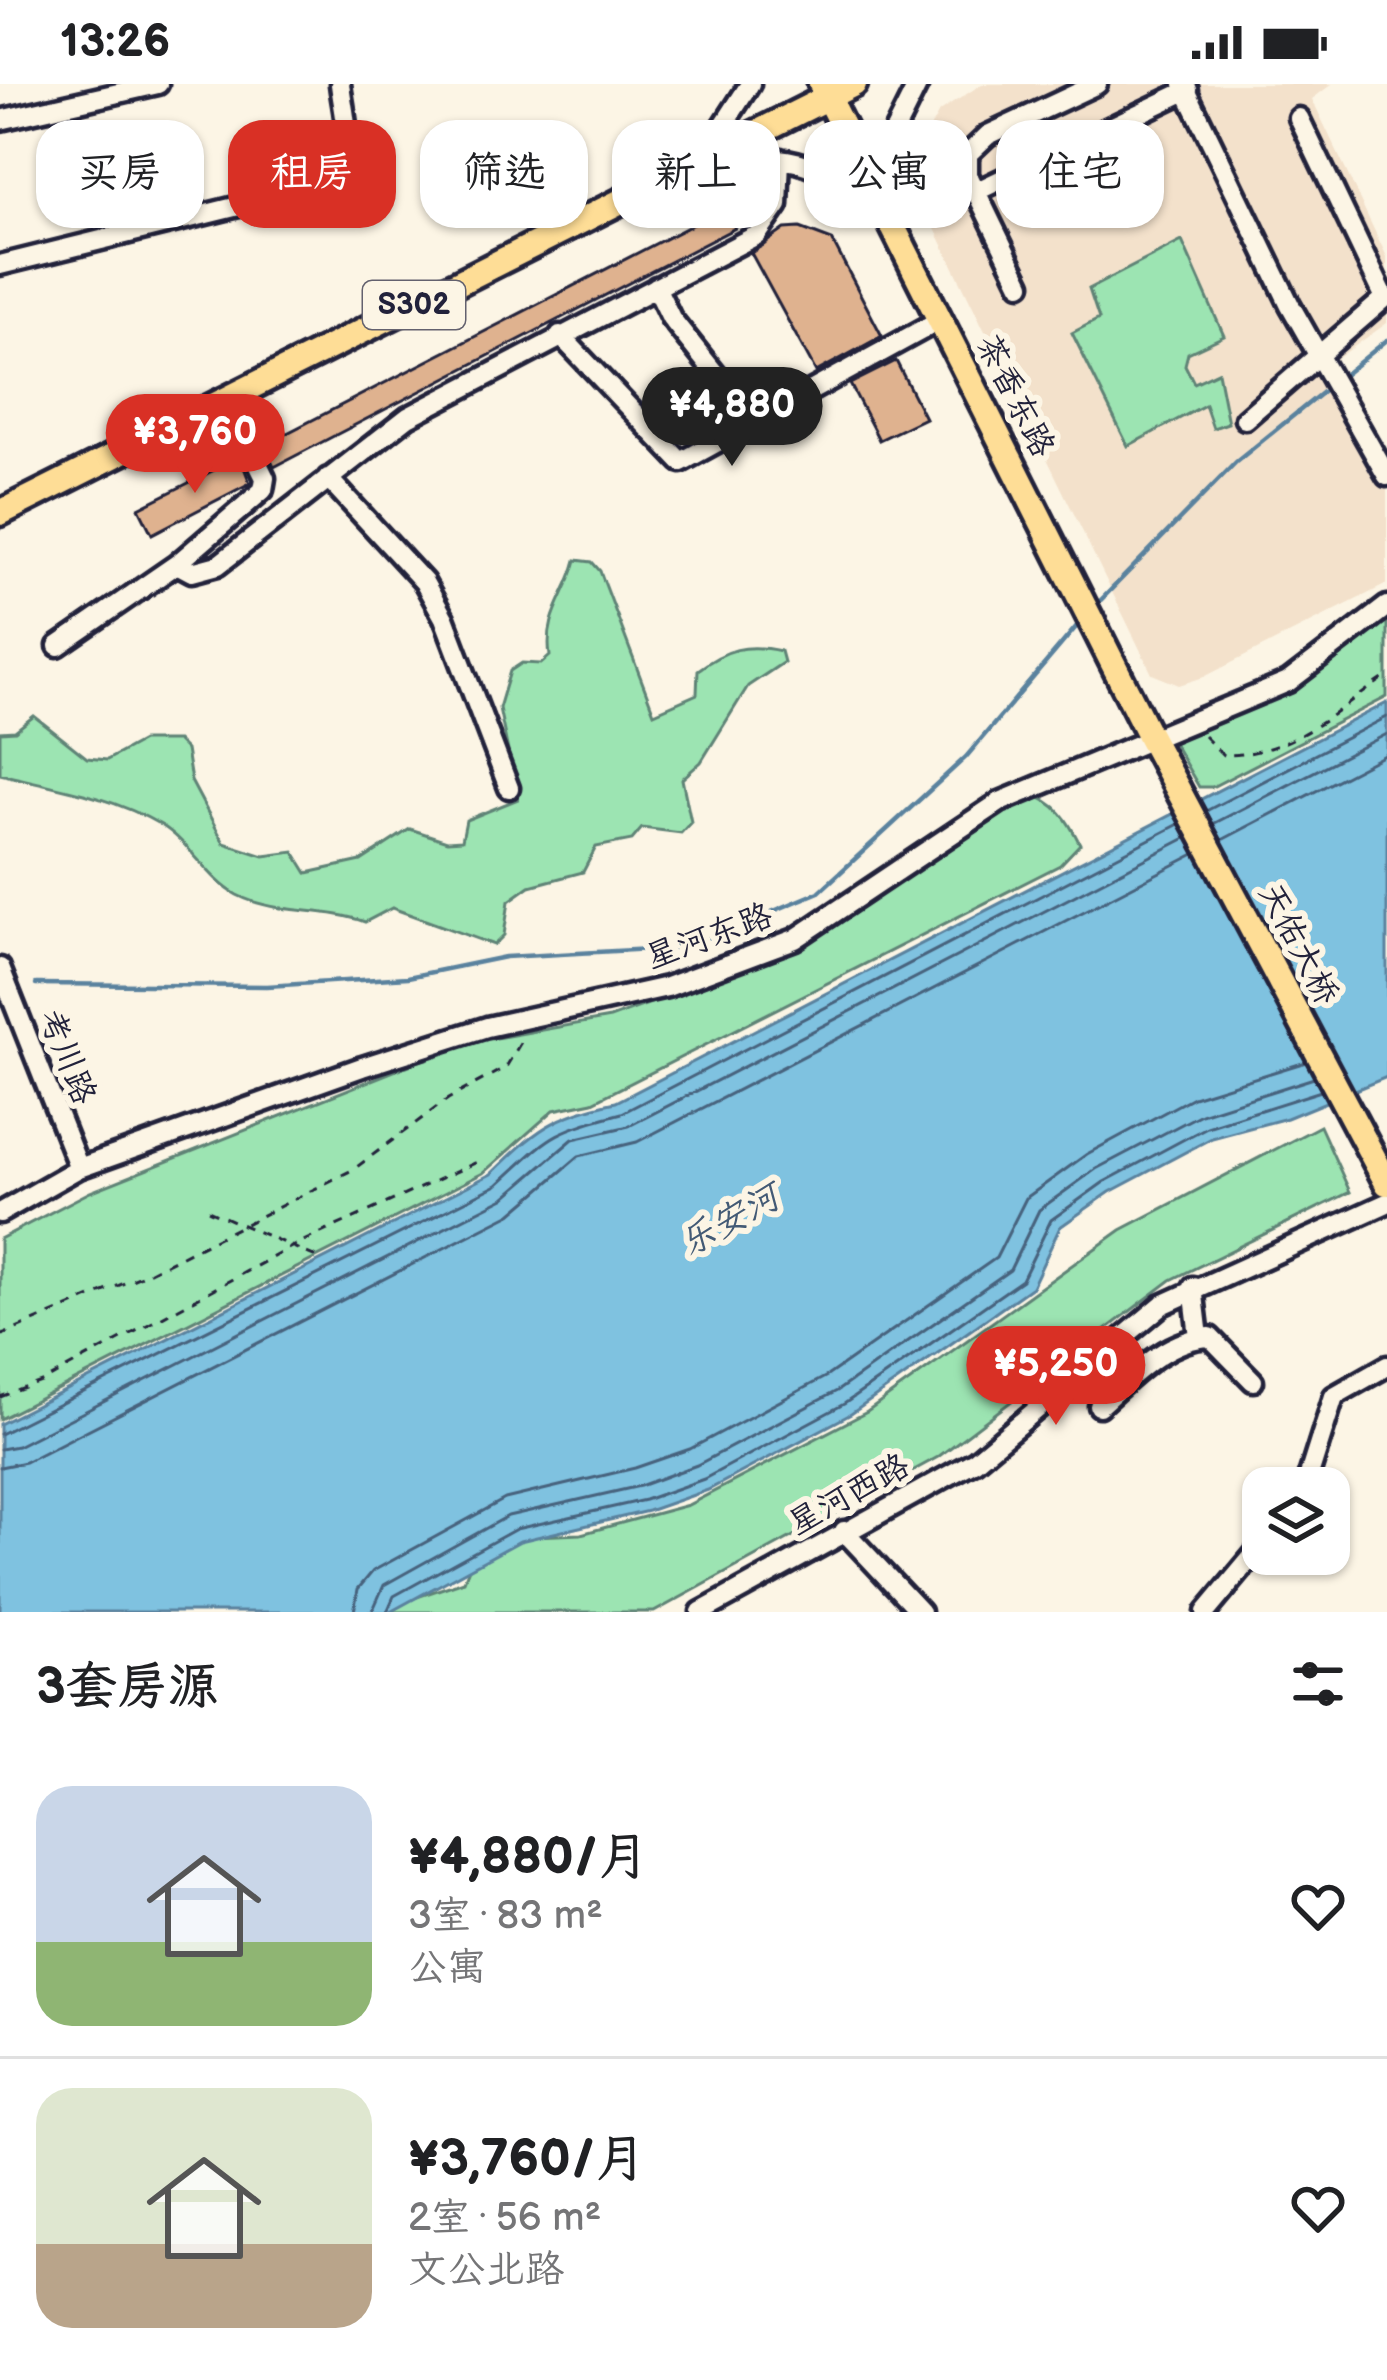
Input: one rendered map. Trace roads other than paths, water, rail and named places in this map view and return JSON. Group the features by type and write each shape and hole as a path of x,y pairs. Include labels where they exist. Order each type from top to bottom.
{"main road":[{"path":"824,90 854,84"},
{"name":"S302","path":"772,120 824,90"},
{"name":"茶香东路","path":"824,90 839,120"},
{"name":"S302","path":"0,513 612,205"},
{"name":"茶香东路","path":"893,228 1150,737"},
{"name":"天佑大桥","path":"1150,737 1387,1183"}],"street":[{"path":"0,119 104,90 158,84"},
{"path":"0,266 320,186 336,175 348,151 340,84"},
{"path":"727,120 750,84"},
{"path":"900,120 918,84"},
{"path":"1021,284 975,192 968,154 988,135 1053,93 1097,84"},
{"path":"975,192 1186,87 1324,365 1387,476"},
{"path":"1245,418 1324,365 1385,298 1300,118"},
{"path":"780,159 804,164"},
{"path":"177,564 192,572 218,565 408,417 764,228"},
{"path":"656,287 671,318 729,391"},
{"path":"560,335 681,462 940,320"},
{"path":"58,646 177,564 266,485 226,399"},
{"path":"328,478 424,582 444,618 509,788"},
{"name":"星河东路","path":"0,1213 79,1168 362,1067 529,1018 668,987 795,939 1000,802 1288,682 1387,605"},
{"name":"考川路","path":"1,975 79,1168"},
{"name":"星河西路","path":"701,1612 975,1461 1153,1310 1192,1288 1387,1203"},
{"path":"1192,1288 1199,1337"},
{"path":"1099,1406 1154,1359 1199,1337 1210,1337 1223,1347 1253,1381"},
{"path":"1311,1467 1334,1396 1387,1366"},
{"path":"844,1531 920,1612"},
{"path":"1206,1612 1242,1569"}],"water":[{"name":"乐安河","path":"1387,703 1387,1077 1287,1118 1212,1138 1110,1192 1060,1227 1032,1287 851,1414 708,1490 648,1511 520,1541 390,1612 0,1612 0,1424 491,1174 534,1135 561,1119 616,1102"}],"waterway":[{"path":"1339,379 1387,340"},
{"path":"1094,607 1236,462 1330,386"},
{"path":"36,984 267,986 408,977 505,957 688,947 819,892 966,757 1082,620"}]}
